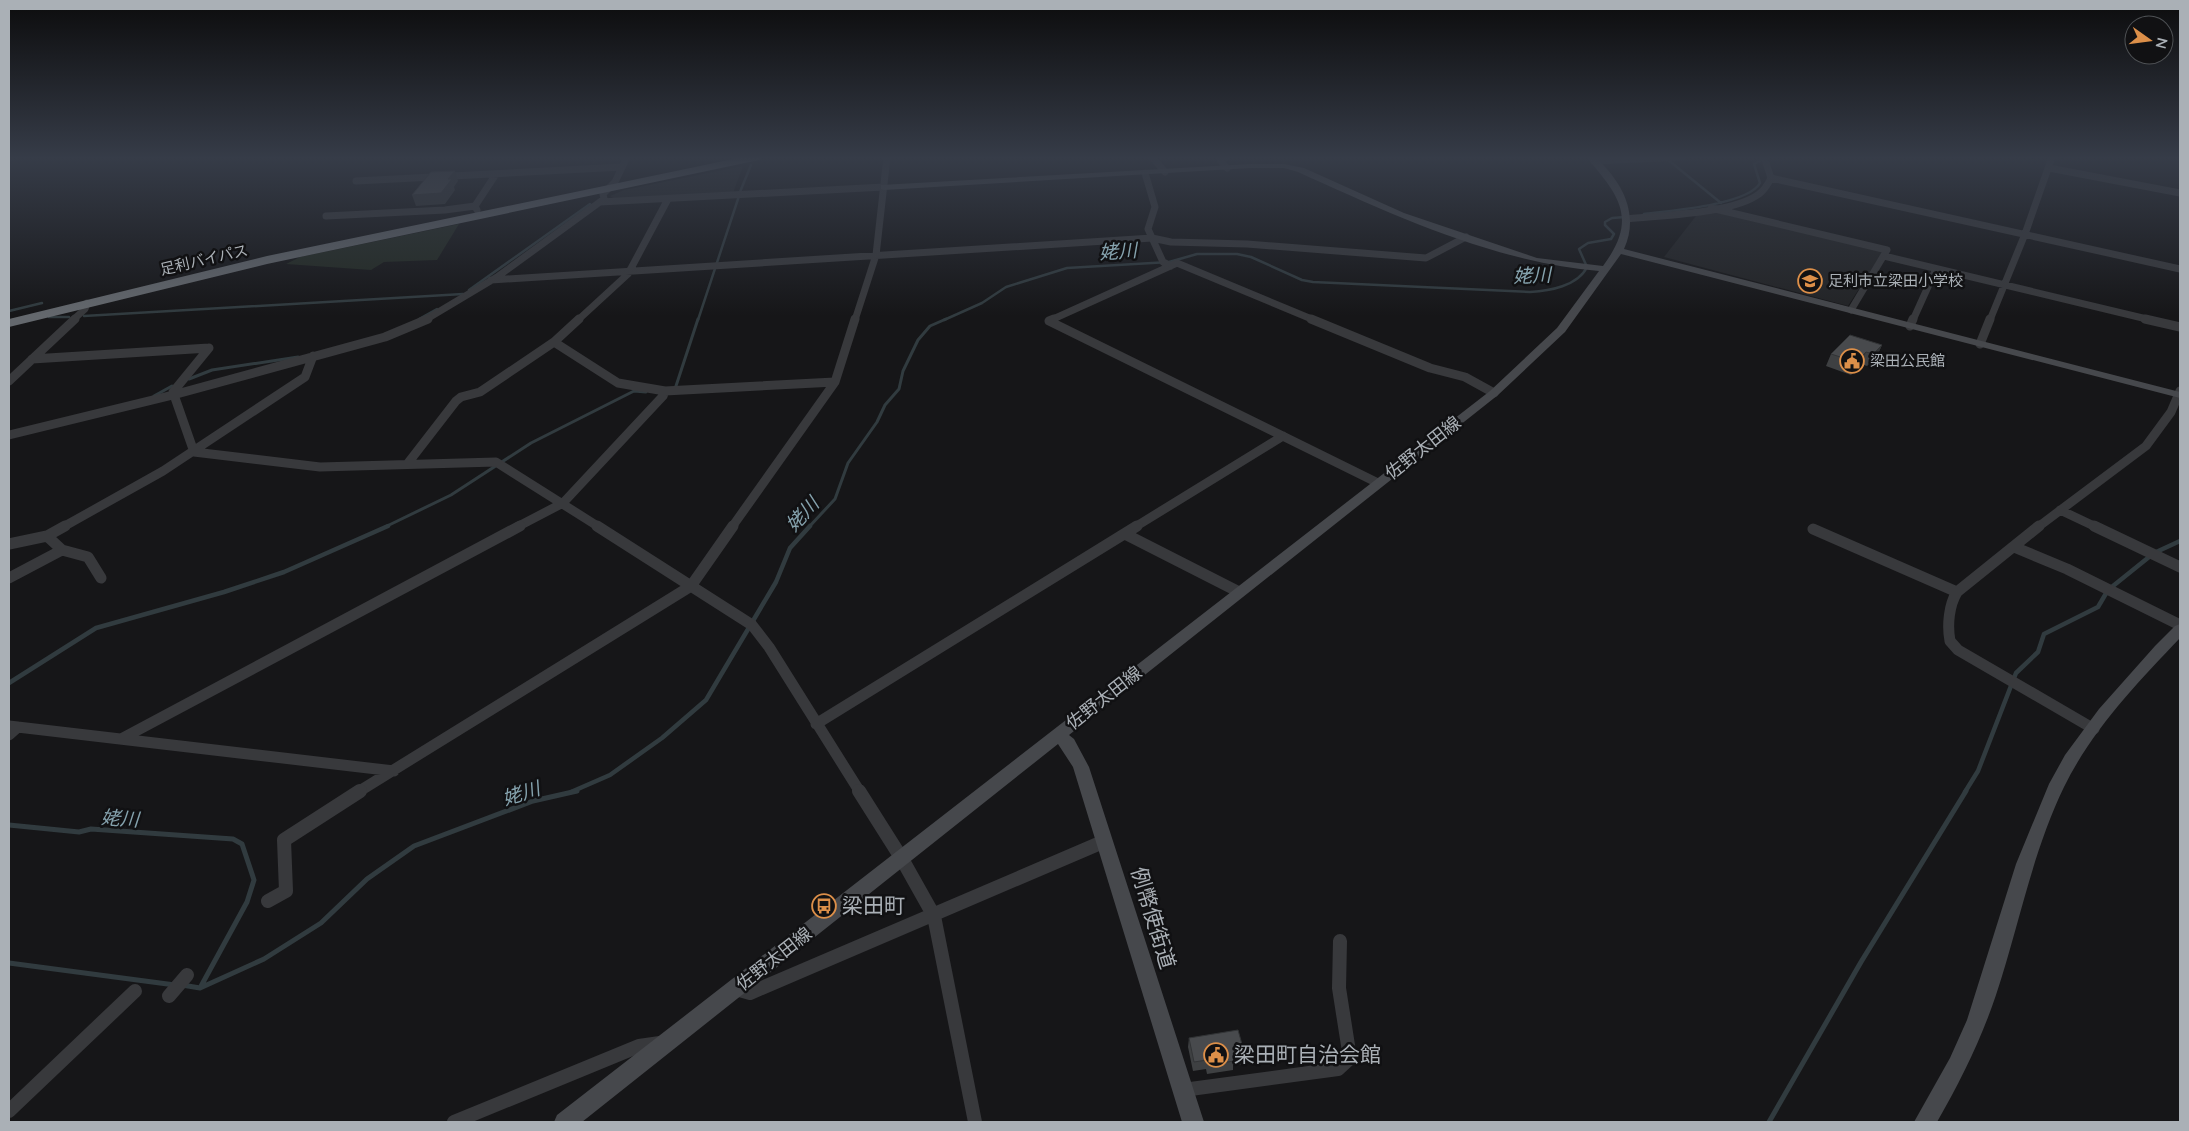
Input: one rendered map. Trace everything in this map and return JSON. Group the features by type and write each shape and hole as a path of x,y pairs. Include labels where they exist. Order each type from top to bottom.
{"highway":[{"name":"足利バイパス","path":"9,317 269,254 468,210"},
{"name":"足利バイパス","path":"9,323 267,260 500,210"}],"street":[{"path":"326,216 448,210"},
{"path":"9,435 173,395 397,333 456,303 589,210"},
{"path":"408,463 462,397 480,392 554,342 631,270 662,210"},
{"path":"268,901 286,891 284,840 691,586 835,382 876,255 881,210"},
{"path":"1155,210 1148,229 1163,262 1171,266"},
{"path":"1390,210 1544,262 1601,268"},
{"path":"1624,210 1626,217 1623,240 1618,250 2180,394 2165,423 2150,444 2135,459 2060,510 1957,592 1952,600 1949,636 1950,641 1958,650 2094,728"},
{"path":"1626,217 1694,210"},
{"path":"1718,210 1887,250 1850,310"},
{"path":"1915,210 2180,268"},
{"path":"1980,344 2034,210"},
{"path":"491,280 1152,238 1171,242 1247,244 1426,258 1466,237"},
{"name":"佐野太田線","path":"565,1122 902,859 1057,734 1494,393 1539,353 1562,329 1601,268 1618,250"},
{"path":"1884,256 2180,327"},
{"path":"1378,483 1049,321 1178,263 1430,368 1465,377 1494,393"},
{"path":"1910,326 1936,269"},
{"path":"9,381 85,309 86,303"},
{"path":"554,342 618,383 665,391 835,382"},
{"path":"32,359 209,348 173,395 194,452"},
{"path":"9,544 47,536 194,452 305,377 313,356"},
{"path":"122,739 563,503 663,396 665,391"},
{"path":"816,724 1283,436"},
{"path":"194,452 320,467 496,462 752,625 769,647 902,859 934,916 975,1122"},
{"path":"2060,510 2180,567"},
{"path":"1813,529 1957,592"},
{"path":"1125,534 1239,592"},
{"path":"47,536 52,543 62,550 88,557 101,578"},
{"path":"2014,547 2067,569 2180,625"},
{"path":"9,578 62,550"},
{"path":"1925,1122 1959,1065 1984,1002 2007,919 2045,809 2066,769 2094,728 2137,674 2180,629"},
{"path":"9,736 13,726 394,771"},
{"name":"例幣使街道","path":"1057,734 1068,743 1081,767 1193,1122"},
{"path":"736,989 750,993 934,916 1105,841"},
{"path":"1183,1090 1338,1069 1350,1058 1339,988 1340,941"},
{"path":"169,996 187,975"},
{"path":"9,1111 135,991"},
{"path":"454,1122 639,1046 668,1042"}],"shaded area":[{"name":"足利市立梁田小学校","path":"1716,211 1876,248 1882,253 1848,306 1664,257 1699,212"},
{"path":"459,224 437,260 384,262 371,270 286,264 300,257"}],"building":[{"path":"1850,335 1882,345 1873,354 1866,352 1856,362 1831,354"},
{"name":"梁田町自治会館","path":"1238,1030 1245,1055 1233,1056 1234,1061 1208,1065 1207,1060 1194,1062 1189,1038"}],"waterway":[{"path":"469,290 582,210"},
{"path":"698,320 734,210"},
{"name":"姥川","path":"1644,214 1681,210"},
{"name":"姥川","path":"944,320 982,303 1006,287 1067,268 1169,262 1197,254 1237,254 1251,257 1302,280 1313,282 1530,292 1546,290 1562,286 1577,279 1587,267 1579,249 1588,243 1611,239 1614,234 1605,225 1605,222 1612,218 1625,217"},
{"path":"84,316 463,294"},
{"path":"9,311 42,303"},
{"path":"419,319 437,309"},
{"path":"49,317 69,317"},
{"path":"675,389 698,319"},
{"name":"姥川","path":"809,527 835,499 848,463 877,422 885,405 899,389 903,371 918,340 930,326 946,319"},
{"path":"189,379 212,370 298,357"},
{"path":"154,396 172,386"},
{"path":"385,527 451,495 531,443 634,391 646,392"},
{"path":"9,683 96,628 224,592 284,572 388,526"},
{"name":"姥川","path":"571,792 610,775 662,738 706,700 776,582 790,548 810,526"},
{"path":"1965,792 1978,771 2016,673 2038,652 2044,634 2098,607 2108,590 2154,553 2180,541"},
{"name":"姥川","path":"200,988 264,959 321,923 367,879 414,846 533,801 577,791"},
{"path":"1769,1122 1861,962 1966,791"},
{"name":"姥川","path":"9,825 79,832 91,829 233,839 242,844 254,880 247,902 200,988"},
{"path":"9,963 175,985"},
{"path":"182,985 200,988"}],"place":[{"name":"足利市立梁田小学校","path":"1810,281"},
{"name":"梁田公民館","path":"1852,361"},
{"name":"梁田町","path":"824,906"},
{"name":"梁田町自治会館","path":"1216,1055"}]}
